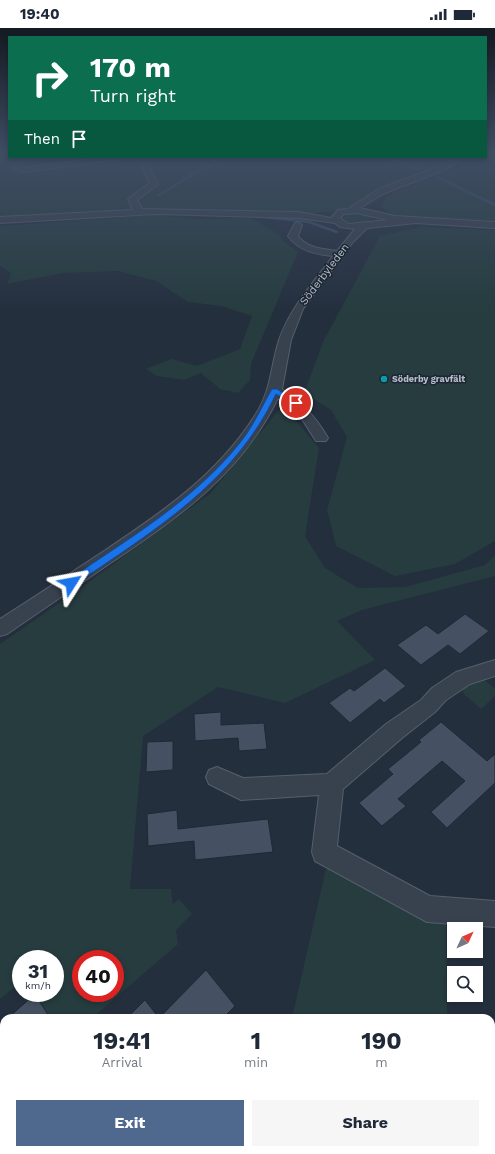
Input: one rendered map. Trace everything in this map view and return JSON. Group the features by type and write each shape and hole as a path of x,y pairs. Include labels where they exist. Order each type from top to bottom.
{"street":[{"path":"136,206 139,212"},
{"path":"340,254 304,246 294,239 293,236 299,226 351,210 358,206"},
{"path":"371,206 378,218"},
{"path":"0,220 156,211 263,210 299,226 340,222 363,227 378,218"},
{"path":"351,210 378,218 495,225"},
{"path":"340,222 335,217 341,212"},
{"name":"Söderbyleden","path":"340,222 350,240"},
{"name":"Söderbyleden","path":"0,629 167,517 212,480 242,445 262,416 275,390 285,340 298,309 350,240 363,227"},
{"path":"275,390 296,403 312,420 321,438"},
{"path":"217,778 241,790 332,784 394,731 428,706 439,694 463,678 495,668"},
{"path":"332,784 324,852 427,909 495,914"}],"green space":[{"path":"0,206 352,206 329,212 298,214 160,209 0,217"},
{"path":"382,206 495,206 495,223 398,217 392,215"},
{"path":"358,213 368,215 372,219 366,223 358,224 343,218 347,214"},
{"path":"157,215 194,219 250,218 279,234 283,241 298,252 251,364 250,380 238,393 220,389 201,373 184,380 157,376 146,369 171,359 197,366 240,349 252,316 221,306 188,302 156,281 118,271 63,273 7,284 11,273 0,266 0,226"},
{"path":"420,227 495,230 495,541 455,564 395,576 336,546 327,510 347,437 331,410 304,393 324,340 380,236"},
{"path":"283,405 319,448 305,536 325,568 358,588 405,587 485,565 495,555 495,576 362,610 337,621 375,660 285,703 218,687 143,736 130,889 171,889 173,904 179,899 192,914 176,930 178,944 124,990 124,950 72,950 72,1002 111,1002 97,1014 30,1014 25,1002 64,1002 64,950 12,950 12,989 0,999 0,644 71,595 211,493"},
{"path":"481,677 495,689 495,696 481,709 464,694 462,684"},
{"path":"328,860 446,920 447,1014 293,1014"}],"building":[{"path":"465,614 489,631 460,654 448,645 421,665 397,645 426,625 438,634"},
{"path":"385,668 406,686 384,703 380,699 350,723 329,703 350,688 354,691"},
{"path":"221,712 221,725 264,723 267,749 239,751 238,738 195,741 194,714"},
{"path":"441,722 487,761 495,754 495,783 447,828 431,812 465,781 442,761 398,799 406,806 382,826 359,803 393,774 388,769 421,742 419,740"},
{"path":"173,741 173,770 146,772 147,742"},
{"path":"177,810 178,829 268,819 273,852 195,860 194,841 148,846 147,814"},
{"path":"206,970 235,1006 227,1014 163,1014"},
{"path":"145,1000 156,1014 131,1014"},
{"path":"26,1002 40,1002 48,1014 12,1014"}],"waterway":[{"path":"256,216 309,222 337,232"}],"place":[{"name":"Söderby gravfält","path":"384,379"}],"route":[{"path":"71,583 167,517 212,480 242,445 262,416 275,390 296,403"}]}
